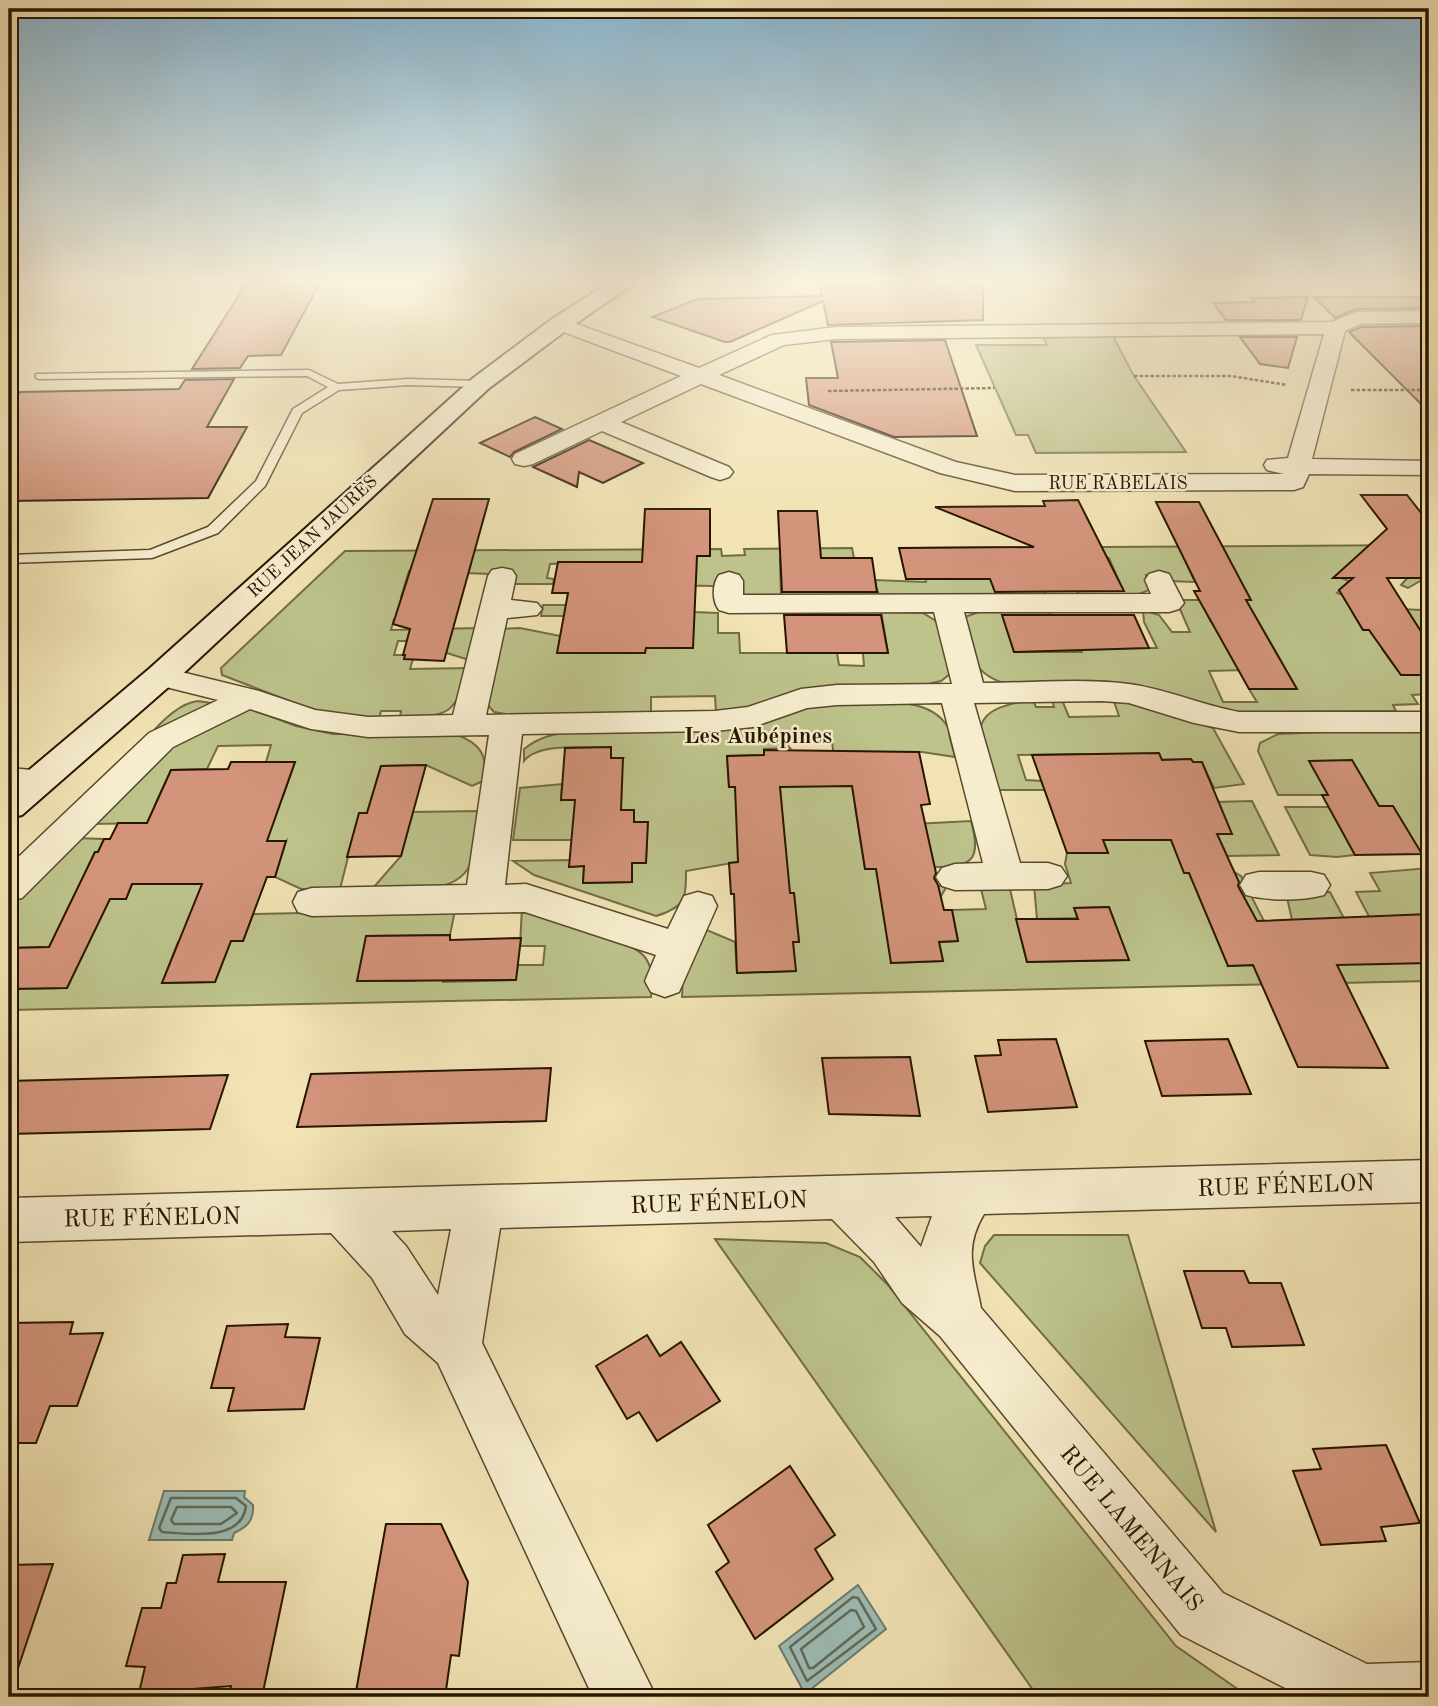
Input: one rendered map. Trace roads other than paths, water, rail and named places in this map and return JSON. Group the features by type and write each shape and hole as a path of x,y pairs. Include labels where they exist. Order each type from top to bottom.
{"main road":[{"name":"RUE JEAN JAURÈS","path":"9,806 161,676 480,384 511,361"}],"street":[{"name":"RUE RABELAIS","path":"662,361 928,460 1298,465 1352,469 1429,468"},
{"path":"524,459 736,361"},
{"path":"1298,465 1327,361"},
{"path":"603,423 720,472"},
{"path":"467,726 502,576"},
{"path":"729,604 1170,603"},
{"path":"947,604 962,693 1005,876"},
{"path":"494,609 527,609"},
{"path":"161,676 248,698 311,719 368,727 715,722 753,717 801,699 837,695 1102,691 1132,694 1206,716 1239,722 1429,722"},
{"path":"9,888 162,740 248,698"},
{"path":"484,898 507,726"},
{"path":"954,877 1048,876"},
{"path":"1259,886 1311,885"},
{"path":"312,902 526,898 672,964 698,906"},
{"name":"RUE FÉNELON","path":"9,1220 1429,1181"},
{"path":"958,1319 945,1249 953,1222 970,1194"},
{"name":"RUE LAMENNAIS","path":"843,1198 891,1246 920,1286 958,1319 1202,1614 1364,1696 1429,1693"},
{"path":"456,1345 480,1209"},
{"path":"343,1212 389,1262 423,1317 456,1345 622,1694"}],"lane":[{"path":"40,376 309,373 336,387"},
{"path":"9,559 152,554 213,530 261,483 297,411 336,387 408,382 480,384"},
{"path":"9,773 44,776"}],"water":[{"path":"164,1491 245,1491 244,1497 253,1505 251,1519 246,1526 234,1533 232,1540 149,1540"},
{"path":"858,1585 886,1629 805,1694 779,1646"}],"district":[{"name":"Les Aubépines","path":"758,735"}]}
